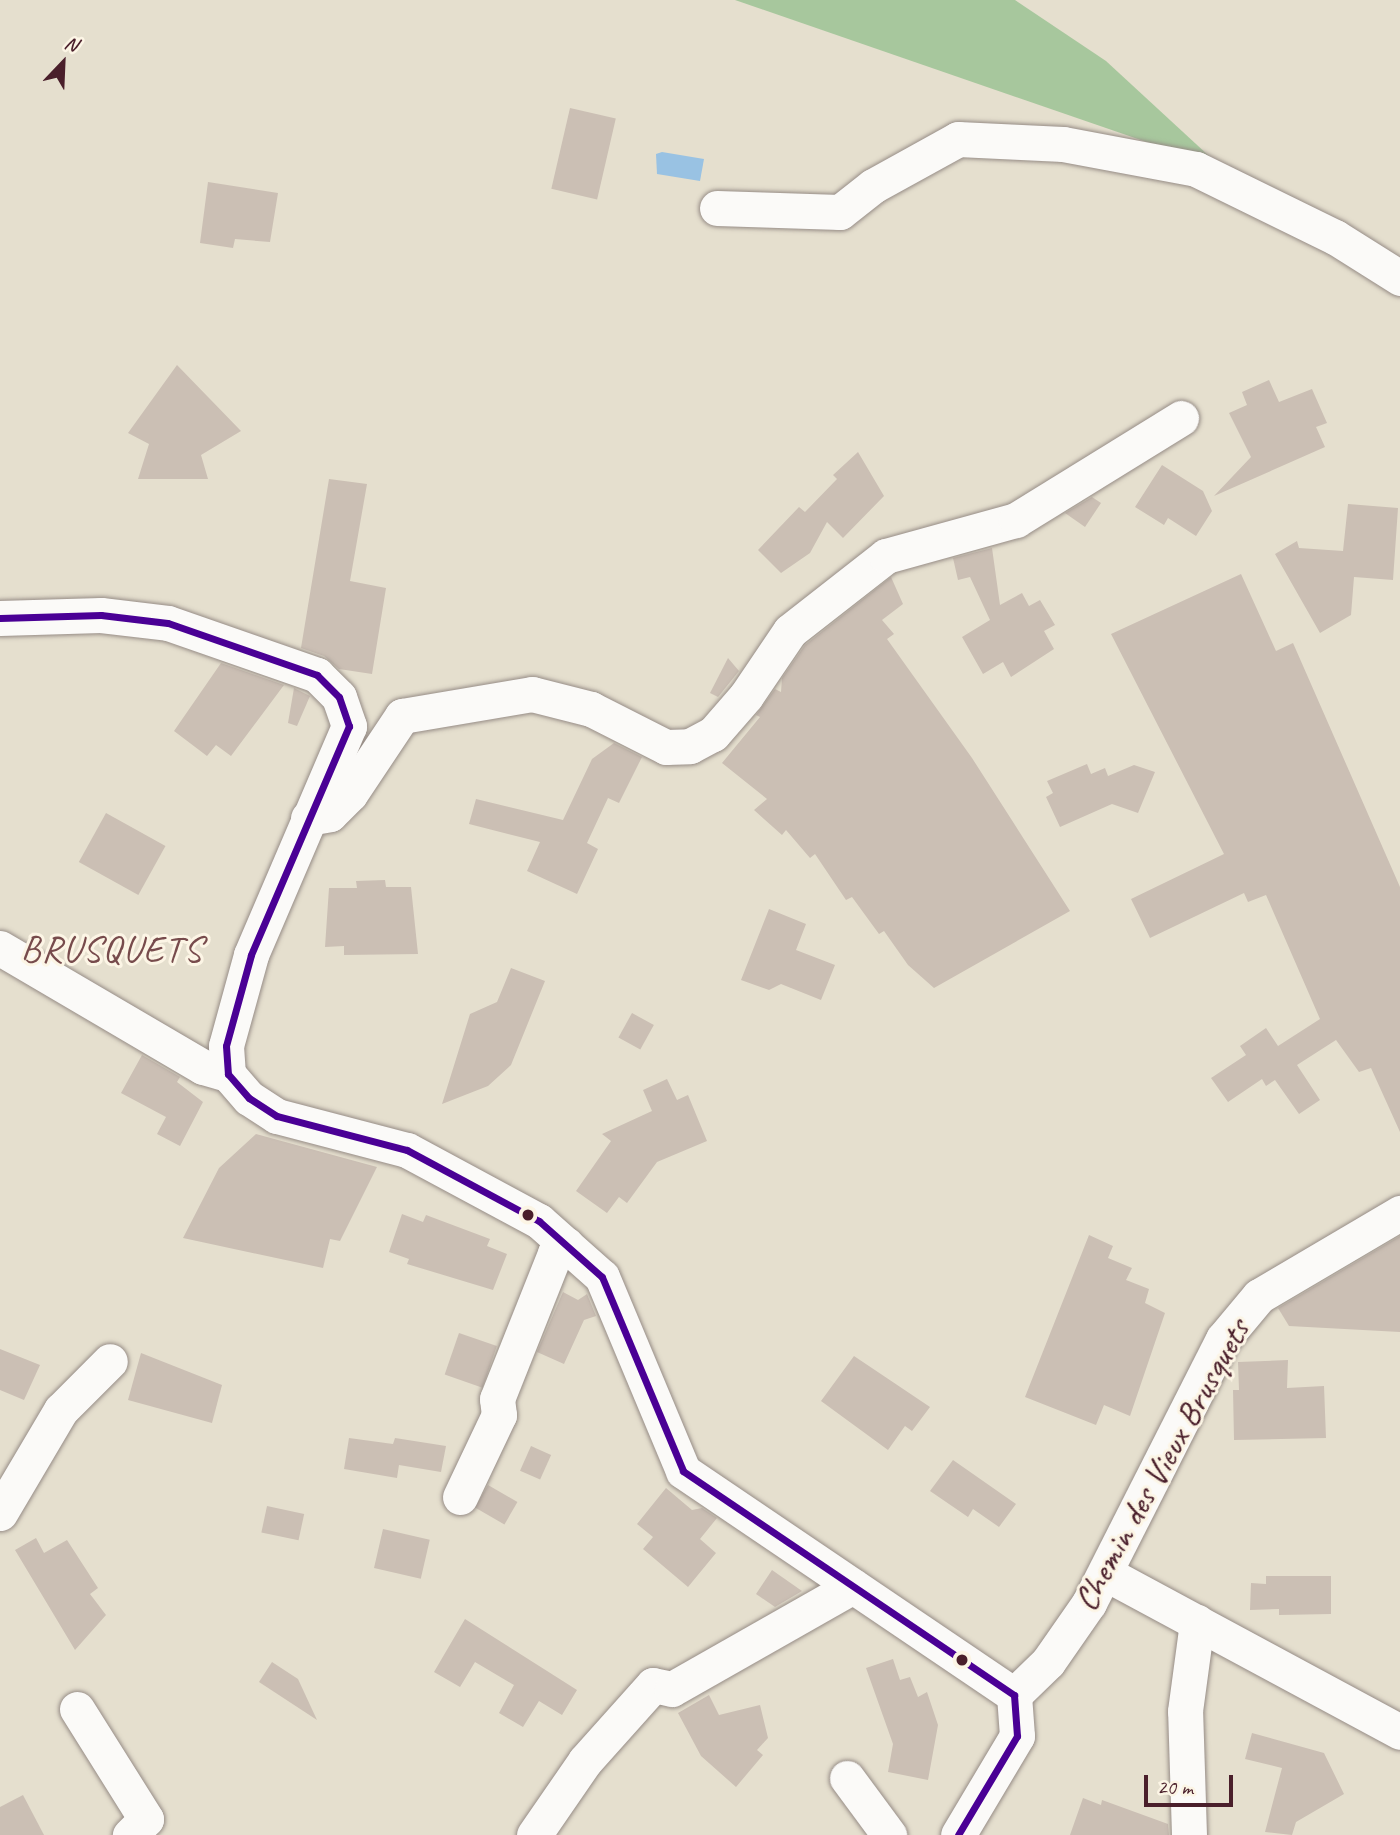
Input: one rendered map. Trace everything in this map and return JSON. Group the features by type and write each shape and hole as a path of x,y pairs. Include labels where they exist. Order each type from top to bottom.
{"street":[{"path":"718,208 839,212 873,186 958,139 1063,144 1196,169 1335,237 1400,278"},
{"path":"308,818 330,814 351,794 402,716 532,694 591,709 666,747 690,746 713,734 730,715 790,631 886,556 1016,520 1181,418"},
{"path":"0,618 101,615 168,623 317,674 339,697 349,726 251,955 226,1046 228,1074"},
{"path":"0,948 203,1067 228,1074 248,1098 277,1116 407,1150 539,1221 602,1277 683,1471 1014,1695 1017,1736 958,1835"},
{"name":"Chemin des Vieux Brusquets","path":"1014,1695 1048,1662 1105,1573 1223,1339 1259,1296 1400,1213"},
{"path":"460,1497 499,1415 497,1399 555,1253 566,1245"},
{"path":"0,1513 61,1410 110,1361"},
{"path":"1105,1573 1400,1732"},
{"path":"534,1835 586,1761 653,1685 672,1689 853,1586"},
{"path":"1189,1835 1185,1712 1197,1622"},
{"path":"77,1709 146,1819 130,1835"},
{"path":"847,1778 889,1835"}],"green space":[{"path":"735,0 1015,0 1106,61 1222,168"}],"water":[{"path":"662,152 704,159 700,181 657,174 656,154"}],"building":[{"path":"570,108 616,119 597,199 551,189"},
{"path":"208,182 278,193 270,242 235,239 233,248 200,243"},
{"path":"177,365 241,431 201,455 208,479 138,479 149,444 128,433"},
{"path":"1269,380 1279,402 1312,389 1327,423 1316,427 1325,447 1214,496 1251,457 1229,413 1247,405 1242,392"},
{"path":"858,452 884,496 843,538 827,522 810,553 781,573 758,550 799,507 805,512 837,479 833,475"},
{"path":"1162,465 1203,491 1212,511 1196,536 1168,518 1164,525 1135,507"},
{"path":"329,479 367,484 350,581 386,588 372,674 339,669 324,656 301,648"},
{"path":"1092,497 1101,503 1085,527 1065,513"},
{"path":"1348,504 1398,508 1393,580 1354,577 1351,615 1320,633 1275,554 1297,541 1299,548 1343,551"},
{"path":"992,548 1000,605 1022,593 1029,606 1040,600 1055,625 1044,631 1054,649 1011,677 1003,662 983,674 962,637 990,620 970,577 958,580 953,558"},
{"path":"1241,574 1276,651 1293,643 1400,887 1400,1132 1371,1068 1359,1072 1336,1040 1297,1065 1320,1100 1299,1114 1275,1080 1266,1086 1262,1079 1228,1102 1211,1078 1246,1055 1240,1046 1266,1028 1278,1046 1320,1019 1266,895 1248,902 1244,893 1150,938 1131,899 1224,854 1111,634"},
{"path":"891,577 903,604 882,620 894,634 887,639 972,758 1070,911 934,988 908,965 884,931 879,934 852,897 846,900 815,854 810,858 786,830 782,835 754,810 767,799 722,763 760,717 756,715 775,689 781,692 782,678 805,645"},
{"path":"728,658 739,671 718,697 710,693"},
{"path":"221,663 284,685 231,756 216,745 207,756 174,731"},
{"path":"294,688 310,696 297,726 288,723"},
{"path":"614,743 642,757 619,803 608,798 587,843 598,849 577,894 527,871 540,842 469,824 476,799 563,820 592,759"},
{"path":"1087,764 1091,774 1105,768 1108,776 1134,765 1155,772 1138,813 1112,804 1060,827 1046,797 1053,793 1047,781"},
{"path":"106,813 165,846 138,895 79,862"},
{"path":"385,880 386,887 411,887 418,954 344,955 344,946 325,947 329,888 357,888 356,881"},
{"path":"769,909 806,924 796,950 835,965 821,1000 781,984 769,990 741,980"},
{"path":"511,968 545,981 511,1065 488,1086 442,1104 470,1014 497,1002"},
{"path":"632,1013 654,1025 640,1050 618,1037"},
{"path":"142,1055 180,1077 177,1082 203,1102 180,1146 157,1134 166,1117 121,1093"},
{"path":"667,1079 677,1100 688,1095 707,1141 657,1162 627,1203 619,1197 607,1213 576,1191 611,1141 602,1134 652,1111 643,1090"},
{"path":"256,1134 377,1167 340,1241 330,1239 323,1268 183,1238 219,1168"},
{"path":"402,1214 423,1222 426,1215 490,1239 487,1246 507,1254 493,1290 407,1264 409,1259 389,1252"},
{"path":"1089,1235 1113,1246 1108,1258 1132,1268 1126,1280 1149,1289 1145,1303 1165,1313 1130,1416 1104,1405 1096,1425 1025,1397"},
{"path":"1400,1236 1400,1332 1289,1326 1278,1308"},
{"path":"563,1292 578,1300 587,1294 596,1316 584,1320 564,1364 537,1352"},
{"path":"459,1333 497,1346 482,1388 445,1375"},
{"path":"0,1349 40,1365 24,1400 0,1390"},
{"path":"141,1353 222,1385 212,1423 128,1400"},
{"path":"854,1356 930,1407 912,1431 905,1426 888,1450 821,1401"},
{"path":"1288,1360 1287,1388 1324,1386 1326,1438 1234,1440 1233,1390 1239,1390 1238,1362"},
{"path":"349,1438 393,1444 395,1438 446,1446 441,1472 399,1465 397,1478 344,1469"},
{"path":"531,1446 551,1455 540,1480 520,1471"},
{"path":"953,1460 1016,1504 999,1527 973,1509 968,1517 930,1491"},
{"path":"488,1485 517,1502 504,1525 475,1508"},
{"path":"666,1488 692,1510 702,1508 717,1518 700,1539 716,1553 688,1587 643,1549 653,1537 637,1524"},
{"path":"267,1506 304,1514 299,1540 261,1532"},
{"path":"383,1529 430,1540 421,1579 374,1568"},
{"path":"36,1538 44,1553 67,1540 98,1588 90,1594 106,1615 75,1650 15,1550"},
{"path":"772,1570 802,1591 775,1607 756,1594"},
{"path":"1266,1576 1331,1576 1331,1614 1279,1615 1279,1609 1250,1610 1251,1583 1266,1584"},
{"path":"465,1619 577,1690 562,1715 539,1701 523,1727 499,1713 514,1685 475,1662 460,1687 434,1672"},
{"path":"893,1659 900,1680 910,1677 918,1697 927,1692 938,1725 928,1780 888,1772 893,1744 866,1668"},
{"path":"272,1662 298,1679 317,1720 259,1682"},
{"path":"709,1695 719,1715 760,1705 768,1738 757,1750 763,1755 736,1787 701,1756 678,1713"},
{"path":"1252,1733 1324,1753 1344,1794 1296,1822 1292,1835 1265,1832 1282,1768 1245,1759"},
{"path":"23,1795 44,1835 0,1835 0,1807"},
{"path":"1083,1798 1101,1805 1102,1800 1168,1824 1169,1835 1070,1835"}],"transit line":[{"path":"0,618 101,615 168,623 317,675 339,697 349,726 251,955 226,1046 228,1074 249,1098 277,1116 407,1150 539,1221 602,1277 683,1471 1014,1695 1017,1736 958,1835"}],"district":[{"name":"BRUSQUETS","path":"112,949"}]}
